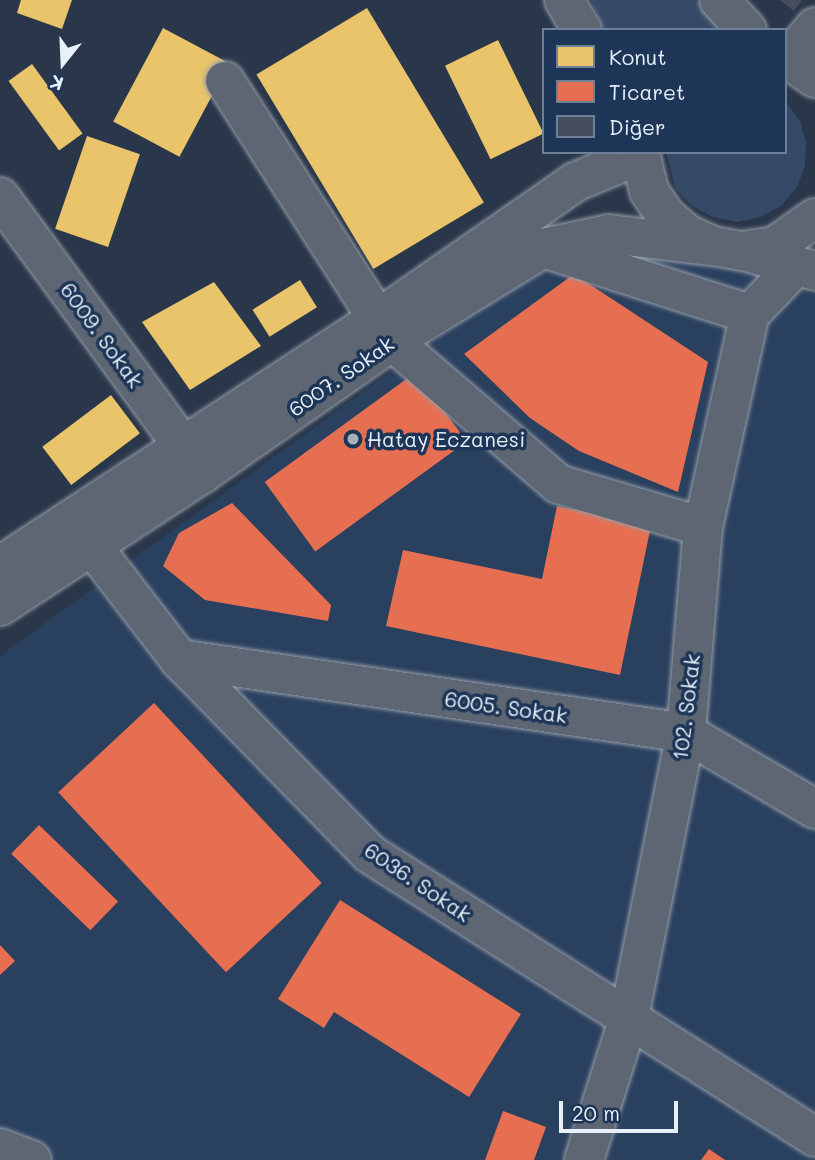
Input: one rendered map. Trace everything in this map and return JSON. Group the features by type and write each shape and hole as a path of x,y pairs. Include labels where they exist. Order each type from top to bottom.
{"street":[{"path":"564,0 581,28"},
{"path":"719,0 745,28"},
{"path":"796,65 815,27"},
{"path":"225,82 385,330 558,484 704,527"},
{"path":"640,154 649,191 665,215 687,234 727,248 806,269"},
{"name":"6007. Sokak","path":"3,588 385,330 575,181 640,154"},
{"name":"6009. Sokak","path":"0,197 194,460"},
{"path":"727,248 775,246 815,218"},
{"name":"6007. Sokak","path":"385,330 543,248 609,234 727,248"},
{"path":"543,248 750,314 806,269"},
{"name":"102. Sokak","path":"584,1160 629,1017 686,733 704,527 750,314"},
{"name":"6007. Sokak","path":"3,588 92,546 194,460"},
{"name":"6036. Sokak","path":"92,546 179,659 370,854 815,1137"},
{"name":"6005. Sokak","path":"179,659 686,733 815,809"},
{"path":"0,1148 32,1160"}],"shaded area":[{"path":"591,0 695,0 730,26 723,28 603,28"},
{"path":"787,104 800,121 806,143 805,166 797,187 781,206 760,217 737,222 713,217 692,206 676,189 667,154 787,154"},
{"path":"619,247 741,269 815,295 815,1160 0,1160 0,656 535,267"}],"building: Konut":[{"path":"21,0 72,0 62,29 17,13"},
{"path":"367,8 484,203 373,269 256,74"},
{"path":"163,28 229,63 179,157 113,122"},
{"path":"498,40 542,134 491,159 445,66"},
{"path":"32,64 83,134 59,151 9,81"},
{"path":"87,136 140,154 108,247 55,229"},
{"path":"300,280 317,307 269,337 253,310"},
{"path":"214,282 261,346 190,390 142,322"},
{"path":"111,395 140,433 71,485 42,447"}],"building: Ticaret":[{"path":"574,274 708,362 678,492 579,451 530,418 464,354"},
{"path":"416,372 467,442 315,551 265,482"},
{"path":"232,503 331,605 328,621 205,600 163,566 179,533"},
{"path":"557,506 651,526 620,675 386,626 403,550 542,579"},
{"path":"154,703 322,883 226,972 58,792"},
{"path":"39,825 118,901 90,930 11,854"},
{"path":"340,900 521,1014 469,1097 334,1012 324,1028 278,999"},
{"path":"0,945 15,961 0,975"},
{"path":"503,1111 546,1127 534,1160 485,1160"},
{"path":"709,1149 725,1160 701,1160"}],"building: Diğer":[{"path":"780,0 802,0 794,11"}],"place":[{"name":"Hatay Eczanesi","path":"353,439"}]}
